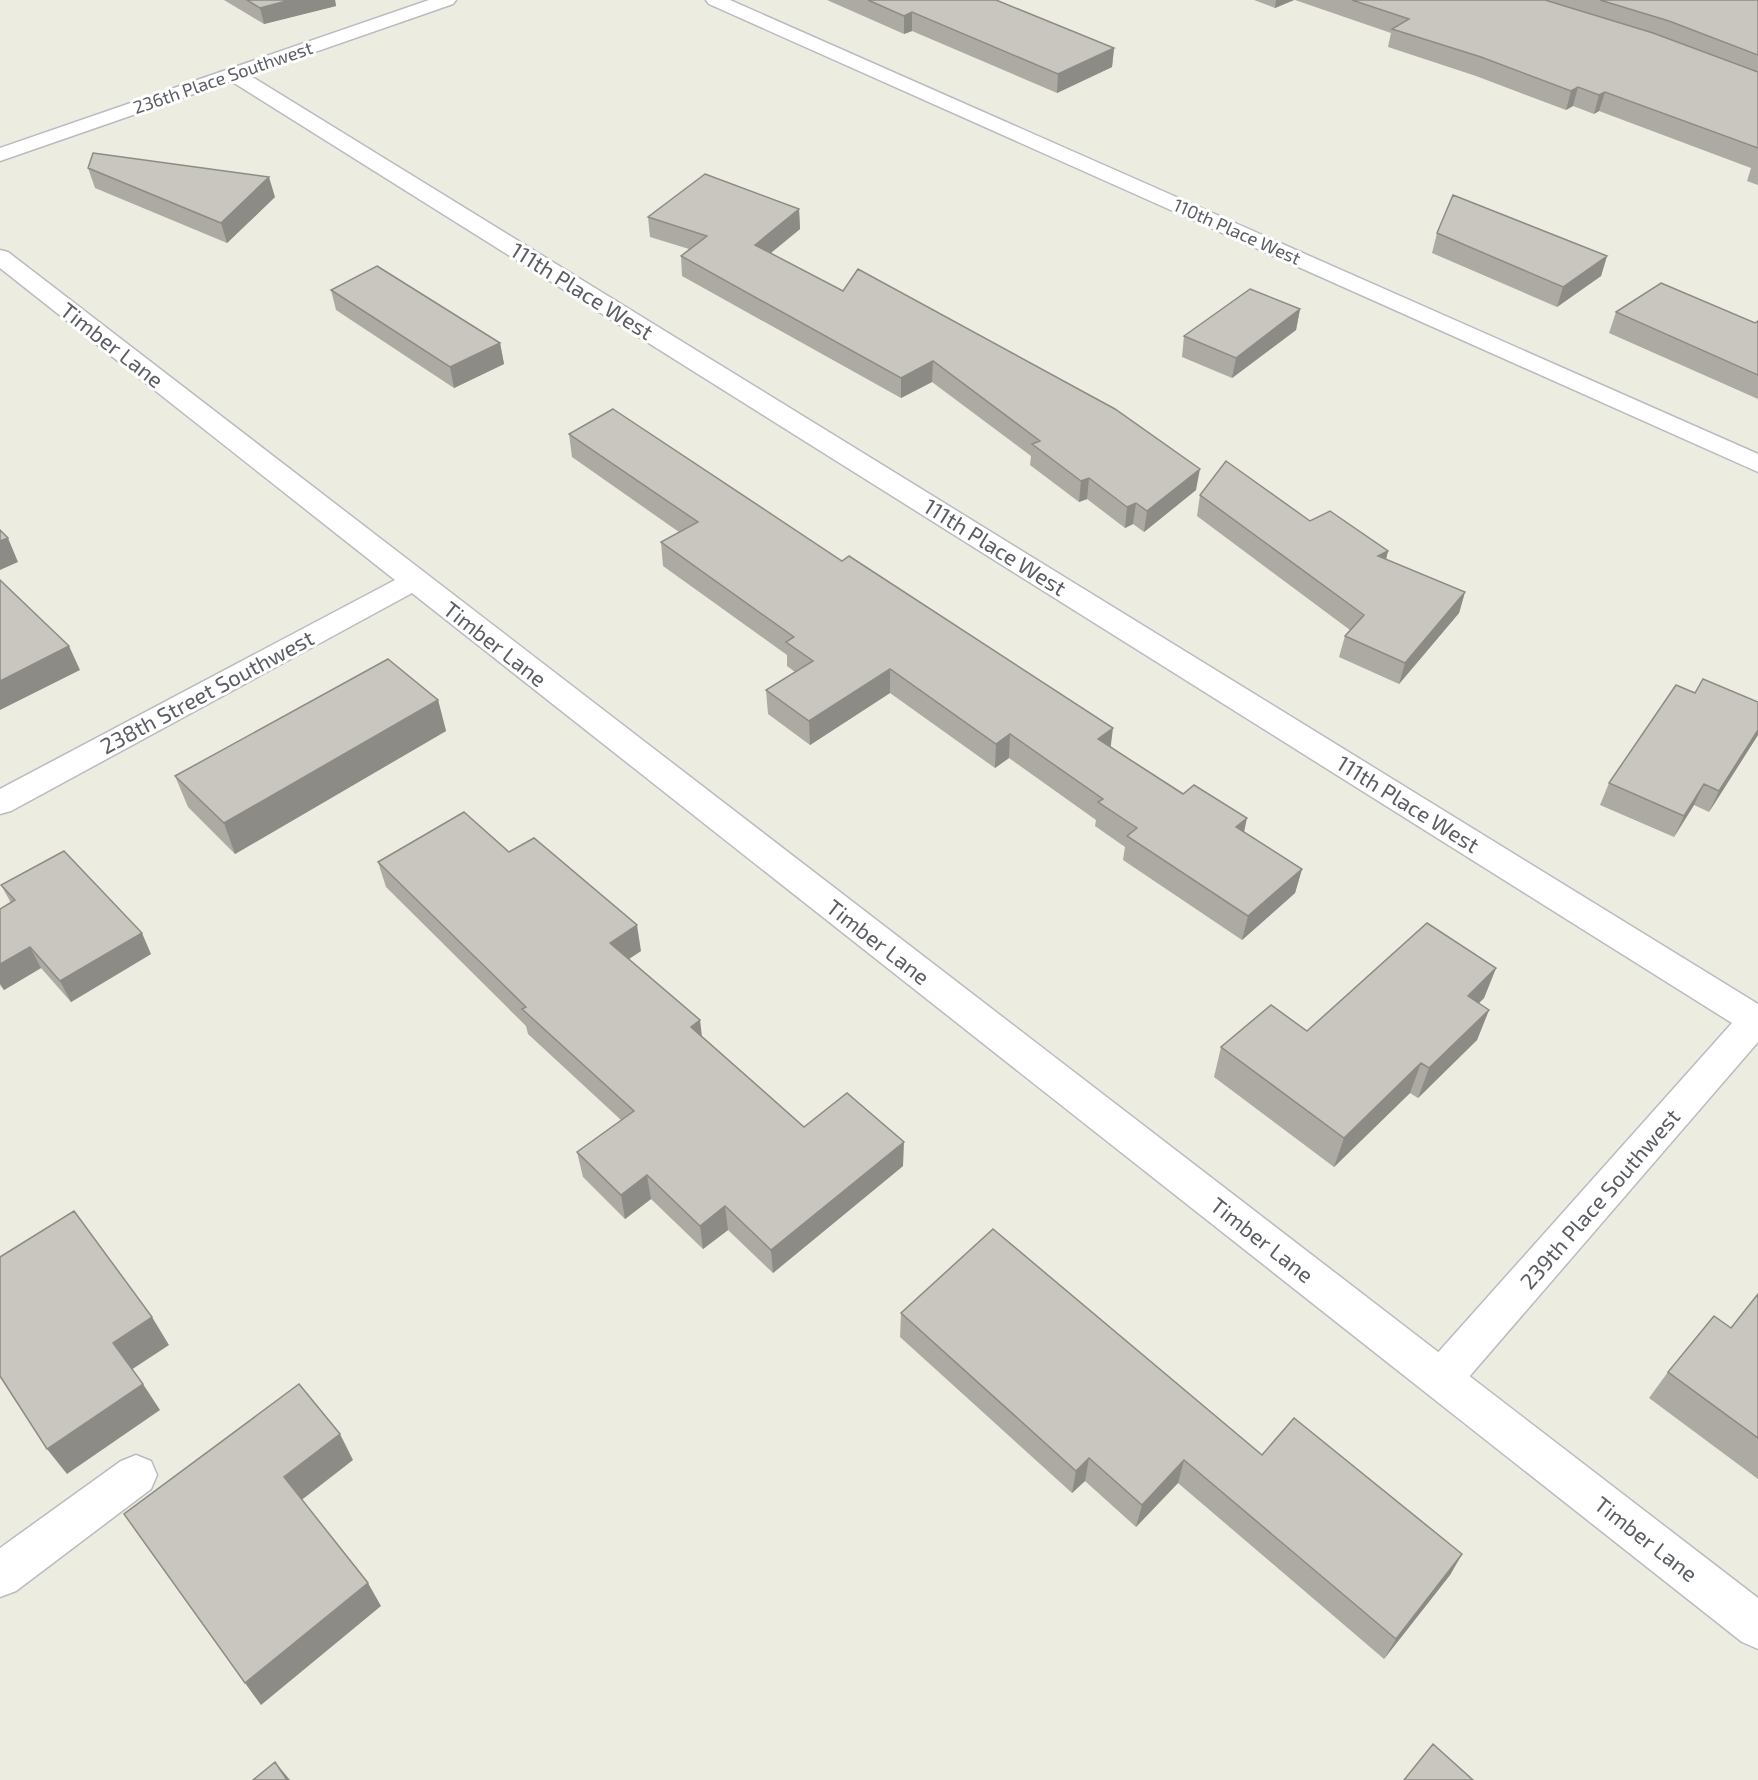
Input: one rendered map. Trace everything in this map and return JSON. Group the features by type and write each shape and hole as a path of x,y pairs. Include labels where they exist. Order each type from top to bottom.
{"street":[{"name":"236th Place Southwest","path":"0,155 447,0"},
{"name":"110th Place West","path":"715,0 1758,464"},
{"name":"111th Place West","path":"233,74 1757,1019"},
{"name":"Timber Lane","path":"0,257 1758,1626"},
{"name":"238th Street Southwest","path":"0,803 414,581"},
{"name":"239th Place Southwest","path":"1441,1379 1757,1019"},
{"path":"0,1575 136,1475"}],"building":[{"path":"247,0 290,0 260,8"},
{"path":"868,0 996,0 1114,48 1058,74 912,12 904,16"},
{"path":"1352,0 1545,0 1653,33 1758,72 1758,148 1605,92 1599,95 1578,87 1571,91 1481,57 1392,29 1409,19"},
{"path":"1600,0 1758,0 1758,55 1669,21"},
{"path":"93,153 269,177 221,223 88,168"},
{"path":"705,174 799,209 755,245 843,291 858,269 1115,409 1200,469 1147,511 1136,503 1127,507 1089,478 1081,481 1032,444 1040,441 933,361 901,378 681,256 707,236 648,217"},
{"path":"1453,195 1607,256 1563,287 1437,233"},
{"path":"377,266 500,343 450,367 331,290"},
{"path":"1661,283 1755,323 1758,321 1758,375 1616,312"},
{"path":"1250,289 1300,309 1236,358 1184,336"},
{"path":"613,409 842,561 849,556 1113,728 1098,739 1183,794 1194,785 1247,818 1236,827 1302,869 1248,916 1127,836 1137,828 1098,802 1103,799 1010,734 996,744 890,669 809,721 766,690 813,661 786,642 794,637 661,542 698,522 569,434"},
{"path":"1226,461 1310,521 1330,511 1388,551 1378,556 1465,592 1405,663 1345,636 1364,615 1200,495"},
{"path":"0,530 8,538 0,541"},
{"path":"0,580 69,646 0,681"},
{"path":"388,659 438,700 224,823 175,776"},
{"path":"1703,679 1758,702 1758,730 1719,791 1704,784 1684,816 1609,783 1676,685 1695,693"},
{"path":"464,812 509,852 534,838 637,925 610,943 700,1020 691,1027 804,1127 847,1093 904,1142 771,1250 725,1206 700,1226 647,1175 621,1195 577,1152 634,1111 522,1009 526,1007 378,862"},
{"path":"64,851 142,933 60,981 30,947 0,964 0,909 15,900 1,885"},
{"path":"1427,923 1496,968 1468,996 1489,1010 1429,1068 1421,1063 1344,1138 1221,1047 1271,1005 1307,1031"},
{"path":"74,1211 152,1317 113,1343 143,1384 47,1449 0,1376 0,1257"},
{"path":"993,1229 1262,1455 1294,1418 1462,1554 1396,1639 1184,1460 1142,1505 1089,1458 1076,1471 901,1313"},
{"path":"1758,1294 1758,1438 1668,1372 1714,1316 1731,1328"},
{"path":"299,1384 340,1434 284,1477 368,1583 245,1683 124,1514"},
{"path":"1433,1744 1473,1780 1404,1780"},
{"path":"275,1762 287,1780 253,1780"}]}
